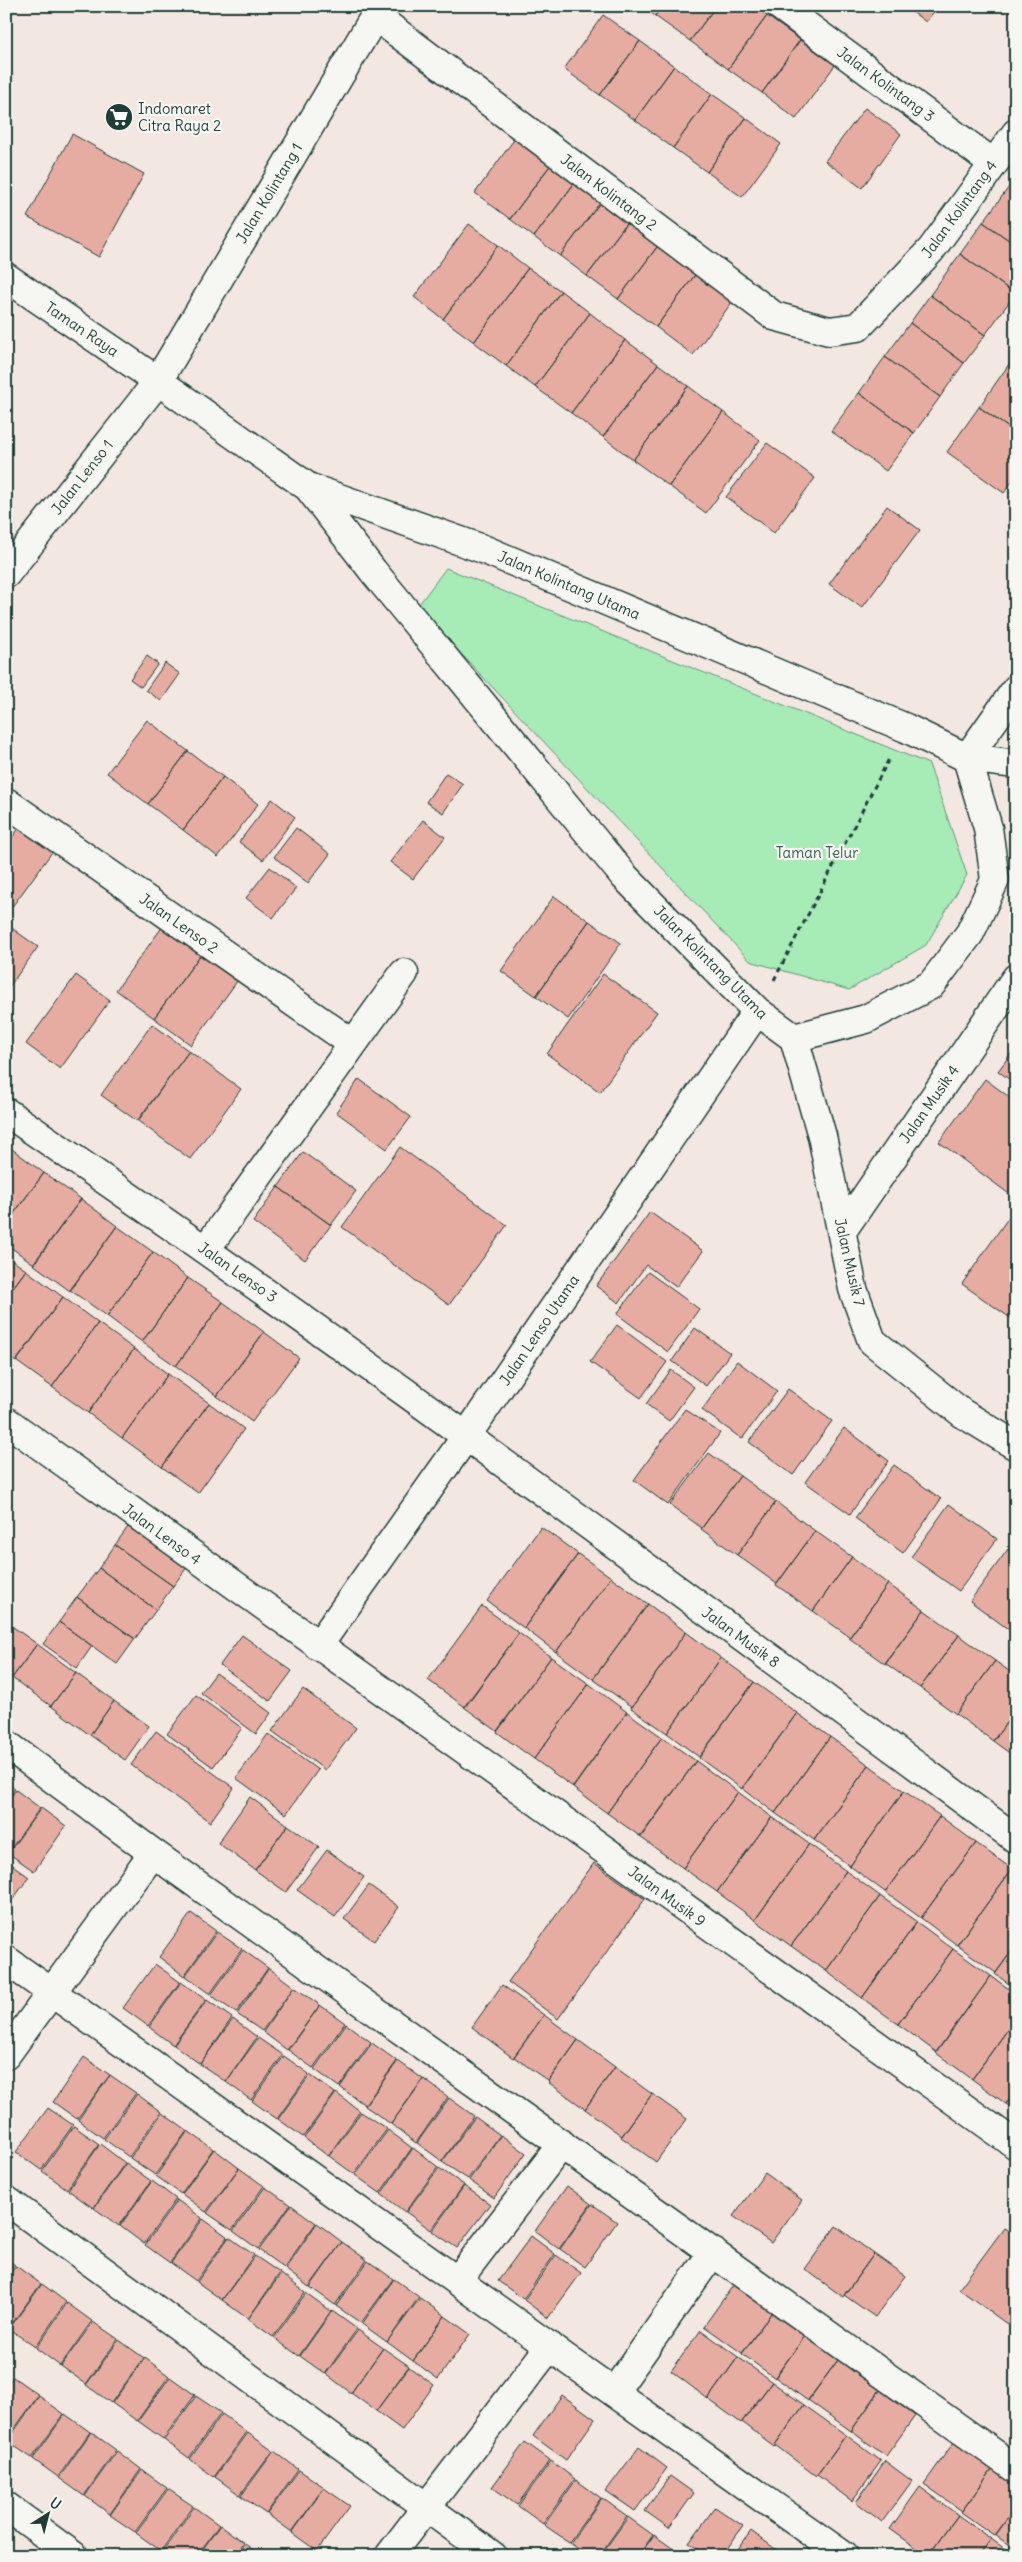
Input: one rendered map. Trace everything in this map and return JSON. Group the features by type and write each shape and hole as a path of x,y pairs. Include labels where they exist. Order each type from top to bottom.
{"street":[{"name":"Jalan Kolintang 3","path":"780,6 993,162"},
{"name":"Jalan Kolintang 2","path":"378,11 774,316 829,331 858,327"},
{"name":"Jalan Kolintang 1","path":"158,380 378,11"},
{"name":"Jalan Kolintang 4","path":"858,327 931,250 993,162 1016,133"},
{"name":"Taman Raya","path":"6,277 158,380"},
{"name":"Jalan Kolintang Utama","path":"158,380 308,487 483,549 906,728 967,758 1016,764"},
{"name":"Jalan Lenso 1","path":"6,574 158,380"},
{"name":"Jalan Kolintang Utama","path":"308,487 373,571 624,876 757,1011 794,1038"},
{"path":"794,1038 866,1019 931,985 970,933 995,880 988,828 967,758 1016,689"},
{"name":"Jalan Lenso 2","path":"6,802 352,1043"},
{"path":"206,1249 404,973"},
{"name":"Jalan Musik 4","path":"842,1230 1016,978"},
{"name":"Jalan Lenso Utama","path":"318,1646 467,1435 757,1011"},
{"name":"Jalan Musik 7","path":"794,1038 822,1136 853,1289 872,1341 962,1413 1016,1446"},
{"name":"Jalan Lenso 3","path":"6,1112 206,1249 467,1435"},
{"name":"Jalan Lenso 4","path":"6,1421 318,1646"},
{"name":"Jalan Musik 8","path":"467,1435 1016,1839"},
{"name":"Jalan Musik 9","path":"318,1646 1016,2145"},
{"path":"6,1744 153,1853 1016,2469"},
{"path":"6,2055 153,1853"},
{"path":"6,1960 844,2556"},
{"path":"457,2281 562,2144"},
{"path":"6,2200 493,2556"},
{"path":"614,2392 713,2252"},
{"path":"389,2556 425,2506 550,2346"},
{"path":"8,2512 74,2556"}],"path":[{"path":"757,1011 906,728"}],"green space":[{"name":"Taman Telur","path":"446,568 929,764 967,875 926,945 849,990 750,961 417,607"}],"building":[{"path":"642,6 662,6 655,16"},
{"path":"662,6 716,6 690,41 655,16"},
{"path":"716,6 754,6 767,16 728,69 690,41"},
{"path":"904,6 938,6 926,22"},
{"path":"603,15 640,41 600,95 564,69"},
{"path":"767,16 800,40 762,93 728,69"},
{"path":"800,40 835,65 796,119 762,93"},
{"path":"640,41 674,66 635,120 600,95"},
{"path":"674,66 712,94 673,148 635,120"},
{"path":"712,94 746,118 707,172 673,148"},
{"path":"865,108 901,134 862,188 825,161"},
{"path":"746,118 781,144 742,197 707,172"},
{"path":"72,134 144,174 99,257 27,217"},
{"path":"516,137 552,163 510,219 475,193"},
{"path":"552,163 576,181 534,237 510,219"},
{"path":"576,181 602,200 560,256 534,237"},
{"path":"1012,183 1016,186 1016,245 983,222"},
{"path":"602,200 629,220 587,276 560,256"},
{"path":"629,220 660,243 618,299 587,276"},
{"path":"983,222 1016,245 1015,294 960,254"},
{"path":"469,224 498,245 443,319 414,297"},
{"path":"660,243 698,271 656,327 618,299"},
{"path":"498,245 528,268 474,342 443,319"},
{"path":"960,254 1015,294 985,335 930,295"},
{"path":"528,268 561,291 506,366 474,342"},
{"path":"698,271 735,298 693,355 656,327"},
{"path":"561,291 590,313 535,387 506,366"},
{"path":"930,295 985,335 964,363 910,323"},
{"path":"590,313 625,340 571,413 535,387"},
{"path":"910,323 964,363 940,397 885,357"},
{"path":"625,340 658,364 603,437 571,413"},
{"path":"885,357 940,397 914,433 859,393"},
{"path":"1012,360 1016,363 1016,433 979,407"},
{"path":"658,364 688,386 633,460 603,437"},
{"path":"688,386 723,412 669,486 633,460"},
{"path":"859,393 914,433 886,471 831,431"},
{"path":"979,407 1016,433 1016,476 1004,493 947,452"},
{"path":"723,412 760,440 706,513 669,486"},
{"path":"767,443 815,478 774,533 726,497"},
{"path":"887,506 920,530 862,608 829,584"},
{"path":"147,656 158,664 141,687 130,679"},
{"path":"165,663 180,674 161,701 146,690"},
{"path":"147,720 188,751 148,804 107,773"},
{"path":"188,751 223,777 183,830 148,804"},
{"path":"446,773 463,784 443,813 426,802"},
{"path":"223,777 258,804 218,857 183,830"},
{"path":"272,799 295,817 263,860 239,842"},
{"path":"423,820 445,837 413,879 390,862"},
{"path":"22,824 55,848 6,915 6,846"},
{"path":"296,828 330,854 308,883 274,857"},
{"path":"270,867 296,888 273,918 246,898"},
{"path":"554,896 589,921 536,996 501,971"},
{"path":"589,921 621,943 568,1019 536,996"},
{"path":"166,922 204,950 154,1018 116,990"},
{"path":"6,924 38,947 6,991"},
{"path":"204,950 240,977 191,1045 154,1018"},
{"path":"603,974 657,1012 600,1092 547,1054"},
{"path":"76,975 110,1000 60,1069 26,1044"},
{"path":"152,1024 189,1051 137,1121 101,1095"},
{"path":"1016,1047 1016,1084 998,1071"},
{"path":"189,1051 241,1089 190,1159 138,1121"},
{"path":"359,1079 411,1117 387,1149 336,1112"},
{"path":"985,1079 1016,1102 1016,1199 939,1142"},
{"path":"8,1146 44,1173 6,1224 6,1148"},
{"path":"400,1147 507,1225 449,1305 342,1227"},
{"path":"303,1152 356,1191 331,1225 278,1187"},
{"path":"44,1173 81,1199 34,1264 6,1244 6,1224"},
{"path":"278,1187 331,1225 305,1260 253,1222"},
{"path":"81,1199 117,1226 70,1291 33,1264"},
{"path":"1013,1211 1016,1213 1016,1322 962,1284"},
{"path":"650,1212 703,1251 676,1287 646,1265 619,1303 596,1286"},
{"path":"117,1226 153,1252 107,1316 70,1290"},
{"path":"153,1252 188,1278 142,1342 107,1316"},
{"path":"6,1256 26,1270 6,1297"},
{"path":"26,1270 63,1297 16,1362 6,1355 6,1297"},
{"path":"648,1272 699,1309 668,1352 617,1314"},
{"path":"188,1278 223,1302 176,1366 142,1342"},
{"path":"63,1297 98,1323 52,1387 16,1361"},
{"path":"223,1302 264,1332 217,1396 176,1366"},
{"path":"98,1323 134,1349 88,1413 52,1387"},
{"path":"617,1325 667,1362 641,1398 590,1362"},
{"path":"695,1328 730,1353 706,1386 672,1361"},
{"path":"264,1332 299,1358 252,1422 217,1396"},
{"path":"134,1349 168,1374 122,1438 88,1413"},
{"path":"737,1361 777,1391 742,1439 702,1410"},
{"path":"671,1370 694,1387 669,1421 646,1404"},
{"path":"168,1374 209,1403 162,1467 122,1438"},
{"path":"788,1389 832,1421 793,1475 749,1442"},
{"path":"209,1403 244,1429 198,1493 162,1467"},
{"path":"685,1409 720,1433 668,1505 634,1480"},
{"path":"844,1428 889,1461 850,1514 805,1482"},
{"path":"709,1453 740,1476 702,1528 670,1505"},
{"path":"894,1465 941,1499 903,1553 855,1518"},
{"path":"740,1476 776,1502 737,1555 701,1529"},
{"path":"776,1502 815,1531 777,1584 737,1555"},
{"path":"949,1504 997,1539 959,1591 911,1557"},
{"path":"135,1517 193,1559 173,1586 115,1545"},
{"path":"541,1527 578,1554 524,1628 487,1601"},
{"path":"815,1531 852,1557 813,1611 776,1585"},
{"path":"115,1545 173,1586 156,1610 99,1568"},
{"path":"1008,1549 1016,1555 1016,1635 970,1601"},
{"path":"578,1554 611,1577 556,1652 524,1628"},
{"path":"852,1557 888,1584 850,1637 813,1611"},
{"path":"99,1568 156,1610 135,1639 77,1597"},
{"path":"611,1577 648,1604 593,1679 556,1652"},
{"path":"888,1584 924,1610 885,1664 849,1638"},
{"path":"77,1597 135,1639 117,1664 59,1622"},
{"path":"648,1604 686,1632 632,1707 593,1679"},
{"path":"482,1606 519,1633 465,1707 428,1680"},
{"path":"924,1610 959,1635 920,1688 885,1663"},
{"path":"6,1622 37,1644 12,1678 6,1674"},
{"path":"59,1622 92,1646 77,1668 43,1644"},
{"path":"686,1632 721,1658 667,1733 631,1708"},
{"path":"519,1633 551,1657 497,1731 464,1707"},
{"path":"242,1635 292,1671 270,1701 220,1665"},
{"path":"959,1635 995,1661 956,1714 920,1688"},
{"path":"37,1644 76,1673 51,1706 12,1678"},
{"path":"551,1657 589,1684 534,1759 497,1732"},
{"path":"721,1658 754,1682 699,1757 667,1733"},
{"path":"995,1661 1016,1676 1016,1710 993,1741 956,1714"},
{"path":"76,1673 114,1701 90,1735 51,1706"},
{"path":"216,1673 271,1713 256,1734 201,1693"},
{"path":"754,1682 797,1713 742,1789 699,1758"},
{"path":"589,1684 627,1712 573,1787 534,1759"},
{"path":"303,1689 356,1728 325,1770 272,1731"},
{"path":"196,1695 242,1728 213,1767 167,1734"},
{"path":"114,1701 149,1726 125,1760 90,1735"},
{"path":"1016,1710 1016,1758 993,1741"},
{"path":"627,1712 662,1737 607,1813 573,1788"},
{"path":"797,1713 830,1737 775,1813 742,1788"},
{"path":"156,1731 234,1788 210,1822 131,1765"},
{"path":"268,1734 318,1770 286,1814 236,1778"},
{"path":"662,1737 696,1761 641,1837 607,1813"},
{"path":"830,1737 869,1765 814,1840 775,1813"},
{"path":"696,1761 738,1792 683,1868 640,1837"},
{"path":"869,1765 904,1791 850,1866 814,1840"},
{"path":"6,1783 15,1789 6,1801"},
{"path":"16,1790 40,1808 8,1853 6,1803"},
{"path":"904,1791 940,1816 885,1892 850,1866"},
{"path":"738,1792 772,1817 717,1892 683,1868"},
{"path":"250,1797 288,1825 255,1870 218,1843"},
{"path":"41,1808 66,1826 34,1871 8,1853"},
{"path":"940,1816 976,1843 921,1918 885,1892"},
{"path":"772,1817 809,1844 755,1920 717,1892"},
{"path":"288,1825 319,1847 286,1892 255,1870"},
{"path":"976,1843 1012,1869 957,1945 921,1918"},
{"path":"809,1844 846,1871 791,1946 755,1920"},
{"path":"327,1850 364,1877 335,1917 297,1890"},
{"path":"6,1860 29,1877 6,1909"},
{"path":"594,1863 645,1899 558,2019 508,1982"},
{"path":"1012,1869 1016,1872 1016,1945 996,1973 957,1945"},
{"path":"846,1871 880,1896 826,1971 791,1946"},
{"path":"369,1885 399,1907 374,1941 344,1919"},
{"path":"880,1896 917,1922 862,1998 826,1971"},
{"path":"191,1913 216,1931 184,1976 159,1957"},
{"path":"917,1922 953,1949 898,2024 862,1998"},
{"path":"217,1932 242,1949 210,1994 185,1976"},
{"path":"1016,1945 1016,1989 995,1974"},
{"path":"953,1949 991,1976 936,2052 898,2024"},
{"path":"243,1950 268,1968 236,2013 211,1995"},
{"path":"155,1964 180,1982 148,2026 123,2008"},
{"path":"269,1968 294,1987 262,2031 237,2014"},
{"path":"991,1976 1016,1994 1016,2018 972,2079 936,2053"},
{"path":"181,1982 206,2000 173,2045 149,2027"},
{"path":"502,1985 544,2015 513,2058 472,2027"},
{"path":"294,1987 320,2005 287,2050 263,2032"},
{"path":"207,2000 232,2018 200,2064 174,2045"},
{"path":"320,2005 345,2023 313,2068 288,2050"},
{"path":"544,2015 578,2040 548,2081 514,2057"},
{"path":"1016,2018 1016,2091 1006,2104 972,2079"},
{"path":"233,2019 257,2037 226,2082 200,2064"},
{"path":"346,2024 371,2042 339,2087 314,2069"},
{"path":"258,2038 283,2055 251,2100 226,2082"},
{"path":"578,2040 615,2067 585,2109 548,2082"},
{"path":"372,2043 397,2061 365,2105 340,2087"},
{"path":"284,2056 309,2074 277,2119 252,2101"},
{"path":"84,2057 110,2075 77,2119 53,2102"},
{"path":"398,2061 423,2079 391,2124 365,2106"},
{"path":"615,2067 652,2094 622,2136 585,2109"},
{"path":"110,2075 136,2093 103,2138 78,2120"},
{"path":"310,2075 335,2093 303,2137 278,2119"},
{"path":"424,2079 448,2097 416,2143 391,2124"},
{"path":"1016,2091 1016,2111 1006,2104"},
{"path":"336,2093 360,2111 328,2156 304,2138"},
{"path":"137,2094 161,2112 129,2157 104,2139"},
{"path":"652,2094 687,2119 656,2162 621,2137"},
{"path":"449,2098 474,2116 442,2161 417,2143"},
{"path":"48,2108 73,2125 41,2170 16,2152"},
{"path":"361,2112 387,2129 354,2174 329,2156"},
{"path":"162,2113 187,2131 155,2175 130,2158"},
{"path":"475,2117 500,2135 468,2179 442,2162"},
{"path":"74,2126 99,2144 67,2189 42,2171"},
{"path":"388,2130 412,2148 380,2193 355,2175"},
{"path":"188,2131 213,2149 181,2194 156,2176"},
{"path":"501,2135 526,2153 494,2198 469,2180"},
{"path":"100,2144 125,2163 93,2208 68,2190"},
{"path":"413,2148 438,2167 405,2212 381,2194"},
{"path":"214,2149 239,2168 206,2212 182,2194"},
{"path":"126,2163 151,2181 119,2226 94,2208"},
{"path":"239,2168 264,2186 232,2230 207,2213"},
{"path":"439,2168 464,2185 431,2230 406,2212"},
{"path":"765,2173 802,2200 771,2243 733,2216"},
{"path":"152,2181 176,2199 144,2244 120,2226"},
{"path":"464,2186 490,2204 457,2248 432,2231"},
{"path":"567,2186 591,2204 559,2249 535,2231"},
{"path":"265,2187 290,2205 258,2249 233,2231"},
{"path":"177,2200 202,2218 170,2263 145,2245"},
{"path":"592,2204 617,2222 585,2267 560,2249"},
{"path":"291,2205 316,2223 284,2268 259,2250"},
{"path":"203,2219 228,2237 196,2281 171,2263"},
{"path":"317,2223 342,2242 309,2287 285,2269"},
{"path":"836,2226 874,2254 843,2297 805,2269"},
{"path":"1004,2228 1016,2236 1016,2313 1007,2324 959,2289"},
{"path":"531,2236 555,2254 523,2299 498,2281"},
{"path":"229,2237 254,2255 222,2300 197,2282"},
{"path":"342,2242 367,2260 335,2305 310,2287"},
{"path":"874,2254 905,2276 875,2317 844,2295"},
{"path":"556,2255 581,2273 548,2318 524,2300"},
{"path":"255,2256 280,2273 248,2319 222,2300"},
{"path":"6,2259 15,2265 6,2277"},
{"path":"368,2261 393,2279 361,2323 336,2306"},
{"path":"16,2266 41,2284 8,2329 6,2327 6,2279"},
{"path":"281,2274 305,2292 273,2337 248,2319"},
{"path":"394,2279 419,2297 387,2342 362,2324"},
{"path":"42,2284 66,2302 35,2347 9,2329"},
{"path":"734,2284 772,2312 742,2353 704,2326"},
{"path":"306,2293 331,2311 299,2356 274,2338"},
{"path":"420,2298 445,2316 413,2361 387,2342"},
{"path":"67,2303 92,2321 60,2366 36,2348"},
{"path":"332,2311 357,2329 325,2374 300,2356"},
{"path":"772,2312 805,2336 775,2378 742,2354"},
{"path":"445,2316 470,2334 438,2379 413,2361"},
{"path":"93,2322 118,2339 86,2384 61,2366"},
{"path":"358,2330 383,2348 351,2393 326,2374"},
{"path":"701,2330 738,2357 708,2399 671,2371"},
{"path":"805,2336 838,2360 808,2401 775,2377"},
{"path":"119,2340 144,2358 111,2403 86,2385"},
{"path":"383,2348 409,2366 376,2411 351,2393"},
{"path":"738,2357 772,2382 741,2423 708,2399"},
{"path":"145,2358 169,2376 137,2421 112,2403"},
{"path":"838,2360 880,2390 851,2431 808,2400"},
{"path":"409,2367 434,2385 402,2430 376,2411"},
{"path":"13,2377 39,2395 6,2440 6,2387"},
{"path":"170,2377 195,2395 163,2439 138,2421"},
{"path":"772,2382 804,2405 774,2446 742,2422"},
{"path":"880,2390 915,2416 886,2456 851,2431"},
{"path":"562,2395 595,2419 566,2460 533,2436"},
{"path":"39,2396 64,2414 32,2458 7,2441"},
{"path":"196,2396 221,2413 189,2458 164,2440"},
{"path":"804,2405 846,2435 816,2476 775,2445"},
{"path":"65,2414 90,2432 58,2477 33,2459"},
{"path":"222,2414 247,2432 214,2477 190,2459"},
{"path":"91,2432 116,2450 84,2496 59,2478"},
{"path":"248,2433 273,2451 240,2495 215,2477"},
{"path":"846,2435 881,2461 852,2501 817,2475"},
{"path":"525,2442 550,2460 517,2505 492,2487"},
{"path":"954,2442 992,2470 962,2511 924,2484"},
{"path":"639,2447 667,2468 635,2511 606,2491"},
{"path":"117,2451 141,2469 110,2514 85,2496"},
{"path":"274,2451 298,2469 266,2514 241,2496"},
{"path":"551,2461 575,2479 543,2524 518,2506"},
{"path":"885,2461 912,2481 882,2522 856,2502"},
{"path":"142,2470 167,2488 135,2532 110,2515"},
{"path":"299,2470 324,2487 292,2532 267,2514"},
{"path":"992,2470 1016,2487 1016,2507 995,2536 961,2512"},
{"path":"670,2476 694,2493 669,2528 645,2511"},
{"path":"576,2480 601,2498 569,2542 544,2525"},
{"path":"920,2487 958,2515 928,2556 890,2529"},
{"path":"324,2488 350,2506 317,2551 292,2533"},
{"path":"168,2489 193,2506 161,2551 136,2533"},
{"path":"602,2498 627,2516 599,2556 588,2556 570,2543"},
{"path":"194,2507 219,2525 197,2556 167,2556 162,2552"},
{"path":"715,2507 743,2526 722,2556 707,2556 689,2543"},
{"path":"1016,2507 1016,2550 995,2535"},
{"path":"958,2515 991,2539 979,2556 928,2556"},
{"path":"628,2517 653,2535 638,2556 600,2556"},
{"path":"220,2525 244,2543 236,2556 198,2556"},
{"path":"751,2531 778,2551 775,2556 733,2556"},
{"path":"654,2535 679,2553 677,2556 639,2556"},
{"path":"991,2539 1015,2556 979,2556"},
{"path":"245,2544 262,2556 237,2556"}],"place":[{"name":"Indomaret Citra Raya 2","path":"119,117"}]}
